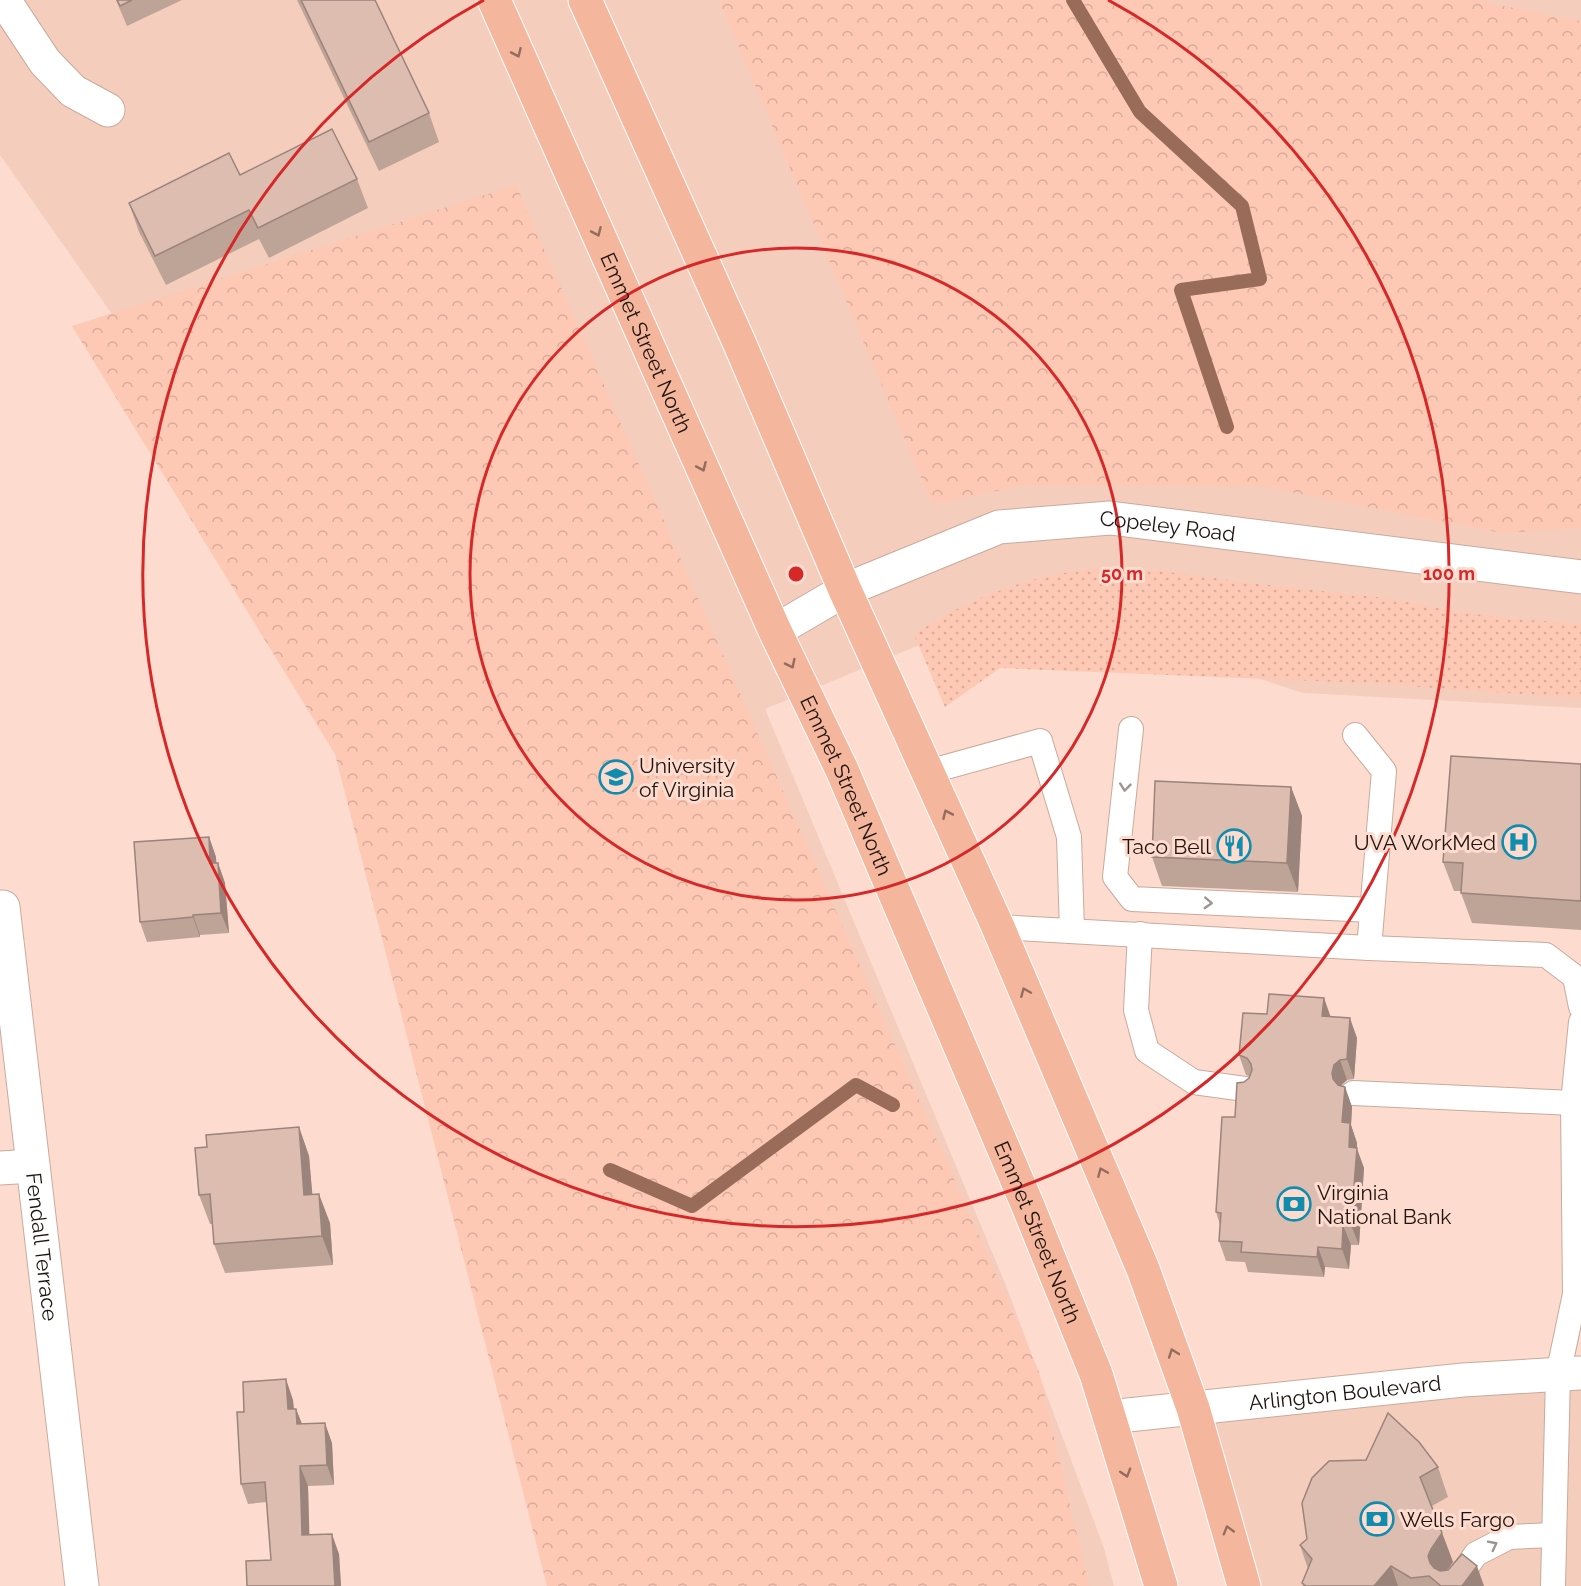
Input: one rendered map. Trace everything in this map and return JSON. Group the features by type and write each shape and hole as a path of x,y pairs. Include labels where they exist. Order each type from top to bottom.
{"main road":[{"name":"Emmet Street North","path":"494,0 775,631 842,770 1028,1206 1096,1374 1161,1586"},
{"path":"585,0 739,342 845,590 998,927 1143,1269 1193,1408 1244,1586"}],"street":[{"path":"3,0 45,62 73,91 108,110"},
{"name":"Copeley Road","path":"775,631 845,590 999,527 1110,518 1581,577"},
{"name":"Fendall Terrace","path":"3,907 82,1586"},
{"path":"0,1168 33,1166"},
{"name":"Arlington Boulevard","path":"1109,1417 1463,1380 1570,1374"}],"lane":[{"path":"1131,729 1115,877 1132,899 1372,910"},
{"path":"1355,735 1384,771 1369,948"},
{"path":"928,772 1048,736 1069,837 1072,931"},
{"path":"998,927 1546,956 1575,977 1581,1006"},
{"path":"1140,934 1136,1010 1147,1051 1194,1083 1245,1089"},
{"path":"1553,1586 1554,1535 1570,1374 1575,1294 1573,1103 1581,1022"},
{"path":"1353,1093 1573,1103"},
{"path":"1453,1586 1476,1554 1509,1538 1554,1535"}],"shaded area":[{"name":"University of Virginia","path":"0,0 1581,0 1581,708 1303,693 1102,627 982,619 765,709 1005,1283 1104,1548 1114,1586 611,1586 485,844 0,155"},
{"path":"1581,1373 1581,1586 1243,1586 1193,1408"}],"green space":[{"path":"719,0 1474,0 1581,21 1581,528 1502,533 1265,487 1026,485 932,504"},
{"path":"516,185 1039,1372 1089,1586 547,1586 335,754 72,326"},
{"path":"1094,569 1160,571 1385,598 1506,618 1581,624 1581,698 1363,683 1000,668 945,707 914,635 955,610 1000,590 1046,577"}],"building":[{"path":"117,0 132,0 120,6"},
{"path":"301,0 375,0 429,113 369,142"},
{"path":"332,129 357,179 258,228 249,210 155,256 129,203 229,153 240,175"},
{"name":"UVA WorkMed","path":"1451,756 1581,764 1581,901 1461,893 1463,863 1443,862"},
{"path":"1155,781 1291,787 1287,863 1152,857"},
{"path":"209,837 210,863 218,863 221,913 140,922 134,842"},
{"path":"1269,994 1324,998 1322,1016 1350,1018 1347,1059 1340,1060 1334,1065 1332,1073 1338,1085 1345,1087 1342,1122 1350,1123 1349,1147 1357,1148 1351,1225 1343,1225 1342,1249 1318,1247 1317,1257 1241,1252 1242,1242 1219,1241 1221,1213 1216,1212 1222,1117 1235,1117 1237,1083 1249,1078 1252,1070 1247,1058 1239,1055 1243,1013 1267,1014"},
{"path":"299,1127 304,1195 319,1194 322,1236 214,1244 210,1194 199,1195 195,1148 207,1147 206,1135"},
{"path":"286,1379 288,1409 296,1409 297,1424 325,1423 327,1465 300,1466 302,1535 332,1534 335,1586 247,1586 246,1561 271,1560 265,1482 241,1484 237,1412 244,1412 243,1382"},
{"name":"Wells Fargo","path":"1388,1413 1419,1442 1438,1467 1420,1477 1442,1533 1428,1556 1430,1563 1440,1571 1448,1570 1462,1554 1477,1566 1462,1586 1441,1586 1429,1576 1411,1578 1391,1566 1374,1586 1306,1586 1302,1583 1312,1559 1300,1545 1307,1539 1302,1503 1312,1478 1329,1461 1366,1460"}],"waterway":[{"path":"1073,0 1140,112 1242,206 1260,279 1181,290 1227,427"},
{"path":"610,1170 692,1206 856,1085 893,1105"}],"place":[{"name":"University of Virginia","path":"616,777"},
{"name":"UVA WorkMed","path":"1519,842"},
{"name":"Taco Bell","path":"1234,846"},
{"name":"Virginia National Bank","path":"1294,1204"},
{"name":"Wells Fargo","path":"1377,1519"}]}
